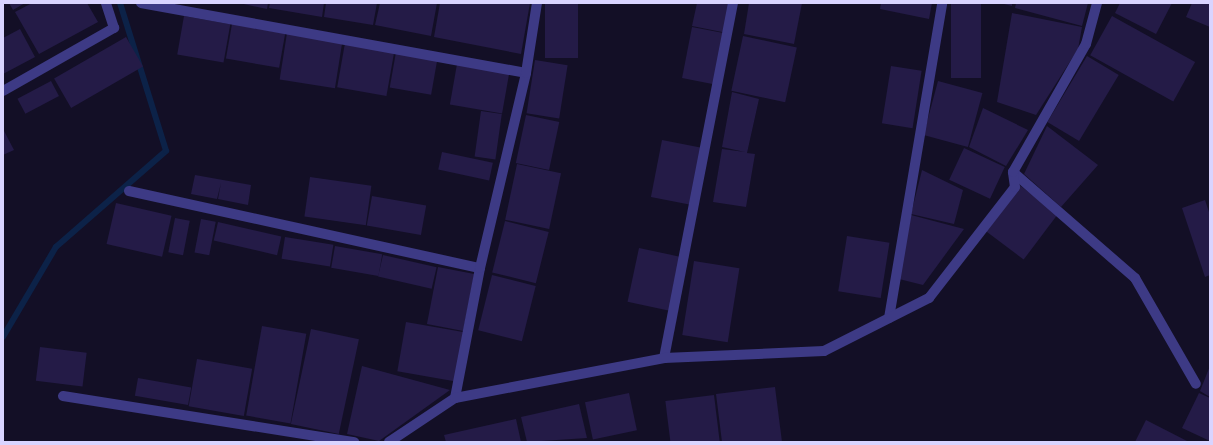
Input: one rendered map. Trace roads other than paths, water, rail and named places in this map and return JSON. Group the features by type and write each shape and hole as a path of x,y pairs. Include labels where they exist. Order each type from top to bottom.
{"street":[{"path":"3,90 114,28 106,3"},
{"path":"141,3 526,73"},
{"path":"455,398 480,268 526,73 537,3"},
{"path":"664,358 733,3"},
{"path":"888,318 942,3"},
{"path":"389,442 455,398 664,358 824,351 929,298 1015,187 1013,172 1086,44 1098,3"},
{"path":"1013,172 1135,278 1196,384"},
{"path":"129,191 480,268"},
{"path":"63,396 354,442"}],"waterway":[{"path":"3,337 56,247 166,151 120,3"}]}
